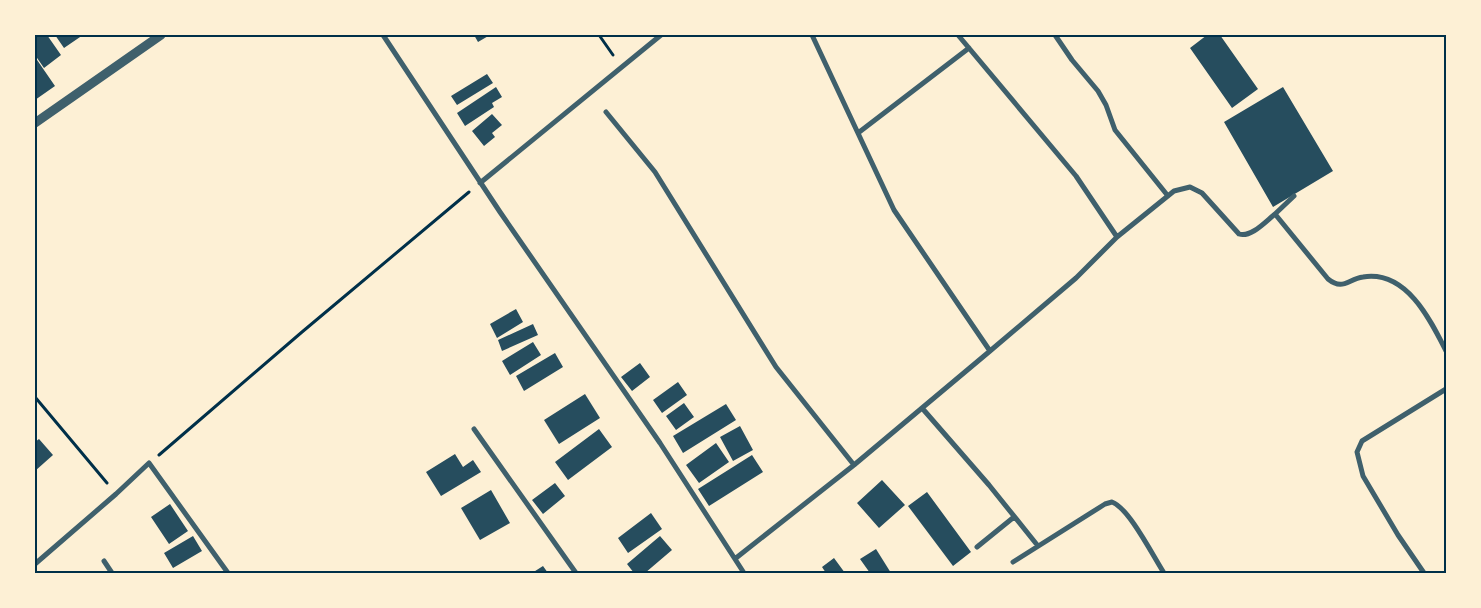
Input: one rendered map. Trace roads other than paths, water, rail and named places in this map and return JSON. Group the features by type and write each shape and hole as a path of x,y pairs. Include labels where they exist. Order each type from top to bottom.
{"street":[{"path":"35,123 160,35"},
{"path":"383,35 480,183 660,443 744,573"},
{"path":"480,183 662,35"},
{"path":"812,35 894,210 990,352"},
{"path":"958,35 1076,176 1117,237"},
{"path":"1055,35 1072,60 1098,91 1106,105 1115,130 1168,196"},
{"path":"858,133 969,48"},
{"path":"606,112 655,172 776,367 854,465"},
{"path":"736,558 854,465 990,352 1076,278 1117,237 1174,191 1190,187 1202,193 1239,234 1243,235 1250,234 1294,196"},
{"path":"1275,214 1328,279 1336,285 1341,285 1361,277 1376,276 1387,279 1406,290 1423,309 1446,351"},
{"path":"1424,573 1398,535 1364,476 1357,452 1362,441 1446,388"},
{"path":"922,408 989,485 1038,546"},
{"path":"474,429 576,573"},
{"path":"35,564 150,465 228,573"},
{"path":"1013,562 1105,504 1112,502 1118,504 1127,514 1164,573"},
{"path":"977,547 1014,517"},
{"path":"104,561 112,573"}]}
